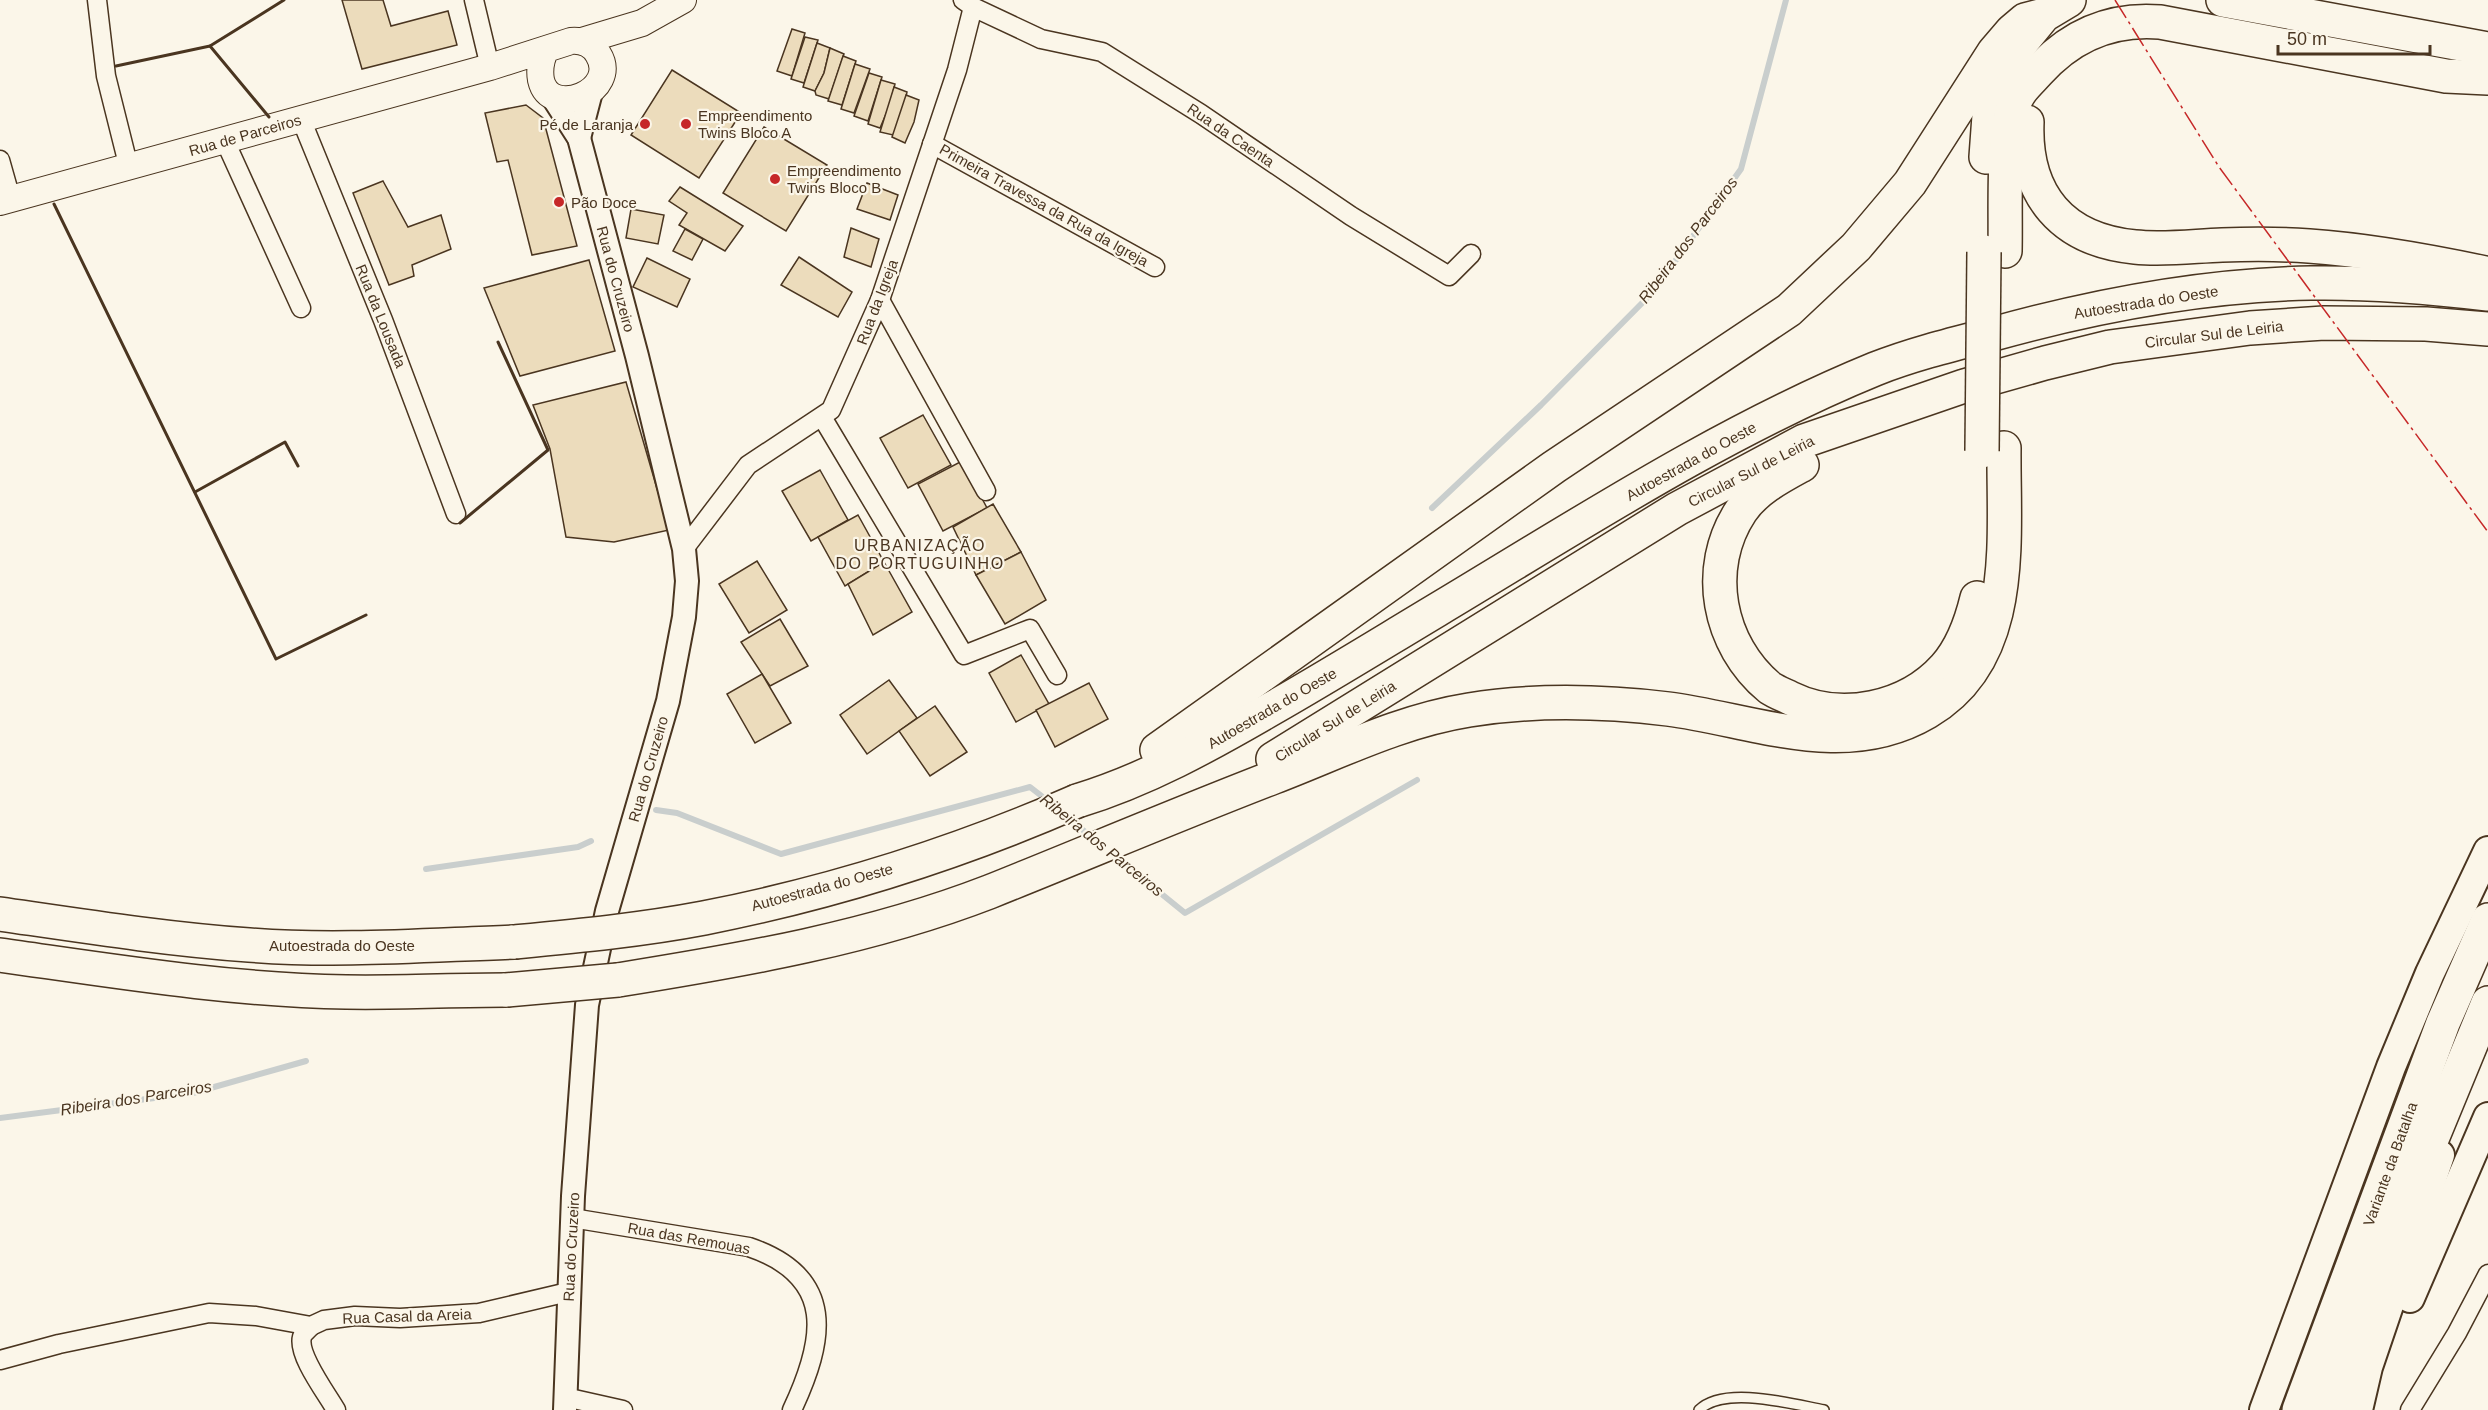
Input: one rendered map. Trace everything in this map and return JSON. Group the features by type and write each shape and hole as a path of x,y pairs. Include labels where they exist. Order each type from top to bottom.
{"highway":[{"path":"2223,0 2488,49"},
{"path":"0,955 247,987 346,992 506,990 618,980 792,950 920,916 986,893 1192,807 1397,727 1455,713 1534,702 1616,704 1674,710 1758,727 1813,735 1856,735 1895,728 1931,710 1947,697 1979,660 1992,630 2002,587 1993,449 1994,251 1986,153 1990,102 2000,69 2056,8"},
{"path":"1168,755 1554,467 1789,310 1856,247 1910,183 1994,52 2012,31 2025,20 2056,8"},
{"path":"1994,251 2009,128 2014,105 2021,89 2064,46 2115,25 2144,21 2204,29 2445,75 2488,78"},
{"path":"2037,73 2028,116 2027,133 2030,166 2036,183 2044,199 2067,225 2096,240 2138,248 2226,245 2308,246 2356,251 2488,273"},
{"path":"2445,75 2488,93"},
{"name":"Autoestrada do Oeste","path":"0,914 122,932 250,945 329,948 514,942 627,930 703,918 775,902 930,858 1106,792 1168,755 1321,680 1636,491 1782,411 1879,368 1951,345 2088,310 2161,296 2216,289 2313,283 2381,284 2488,294"},
{"name":"Circular Sul de Leiria","path":"1192,807 1348,714 1512,609 1677,508 1804,441 1964,386 2110,347 2250,328 2324,323 2426,324 2488,329"},
{"path":"1862,421 1850,440 1784,475 1760,491 1741,510 1730,532 1722,557 1720,578 1725,624 1735,647 1771,689 1800,703 1829,710 1849,711 1873,708 1895,701 1915,692 1930,681 1955,654 1972,618 1978,594 1993,449"},
{"name":"Variante da Batalha","path":"2299,1410 2443,1023 2488,920"},
{"name":"Variante da Batalha","path":"2330,1410 2387,1248 2488,1003"}],"main road":[{"path":"547,90 540,71 546,49 571,41 582,41 642,22 683,0"},
{"path":"490,67 570,99 597,81 642,22"},
{"path":"582,41 598,53 597,81"},
{"name":"Rua de Parceiros","path":"6,200 129,168 490,67 546,49"},
{"path":"2264,1410 2391,1067 2430,973 2488,851"},
{"path":"2359,1410 2368,1367 2441,1155 2448,1131 2456,1082"},
{"path":"2359,1410 2488,1117"}],"street":[{"path":"97,0 106,75 129,168"},
{"path":"474,0 490,67"},
{"name":"Rua da Igreja","path":"684,549 748,465 831,410 880,300 957,70 968,4"},
{"name":"Rua da Caenta","path":"968,4 1041,39 1102,52 1200,114 1351,216 1449,276 1471,254"},
{"name":"Rua do Cruzeiro","path":"579,138 597,81"},
{"name":"Rua do Cruzeiro","path":"547,90 579,138 637,356 684,549 687,581 684,616 668,701 607,911 590,987 583,1049 572,1218 565,1404"},
{"name":"Rua da Lousada","path":"301,119 383,320 456,514"},
{"path":"225,141 301,308"},
{"name":"Primeira Travessa da Rua da Igreja","path":"932,144 1155,267"},
{"path":"0,160 6,200"},
{"path":"880,300 986,491"},
{"path":"822,417 964,655 1030,629 1057,675"},
{"name":"Rua das Remouas","path":"572,1218 749,1247 771,1254 789,1266 803,1281 815,1302 818,1326 807,1378 792,1410"},
{"path":"2410,1410 2457,1333 2488,1274"},
{"name":"Rua Casal da Areia","path":"0,1360 59,1344 209,1312 256,1316 311,1326 324,1320 355,1316 424,1317 479,1312 568,1292"},
{"path":"311,1326 302,1336 301,1345 307,1362 336,1410"},
{"path":"565,1404 623,1410"}],"lane":[{"path":"1699,1410 1724,1399 1750,1397 1824,1410"}],"building":[{"path":"342,0 383,0 391,26 448,11 457,45 362,69"},
{"path":"792,29 805,33 792,76 777,71"},
{"path":"805,37 818,40 804,83 791,79"},
{"path":"817,43 830,48 824,73 815,91 803,87"},
{"path":"830,48 844,54 829,99 816,95 815,91 824,73"},
{"path":"843,56 856,61 842,105 828,101"},
{"path":"855,64 870,69 854,113 841,109"},
{"name":"Empreendimento Twins Bloco A","path":"672,70 741,113 699,178 631,135"},
{"path":"869,73 882,77 868,121 854,116"},
{"path":"881,80 895,84 880,128 868,124"},
{"path":"894,87 907,92 902,115 893,135 880,132"},
{"path":"906,95 919,100 914,122 905,143 892,137"},
{"path":"526,105 543,118 577,246 532,255 508,160 497,162 485,113"},
{"name":"Empreendimento Twins Bloco B","path":"764,127 827,165 786,231 723,193"},
{"path":"383,181 408,227 441,215 451,249 412,265 414,276 389,285 353,193"},
{"path":"867,183 898,195 890,220 857,209"},
{"path":"680,187 743,226 725,251 679,225 687,213 669,201"},
{"path":"631,209 664,215 658,244 626,238"},
{"path":"851,228 879,239 871,267 844,257"},
{"path":"685,229 703,239 692,260 673,251"},
{"path":"799,257 852,292 838,317 781,285"},
{"path":"647,258 690,279 677,307 633,287"},
{"path":"589,260 615,351 520,376 484,288"},
{"path":"626,382 669,530 614,542 566,537 550,449 533,405"},
{"path":"923,415 951,465 908,488 880,438"},
{"path":"962,461 987,508 943,531 918,484"},
{"path":"820,470 848,520 811,541 782,491"},
{"path":"993,504 1021,552 976,575 953,527"},
{"path":"858,515 884,562 845,586 818,537"},
{"path":"1021,552 1046,600 1005,624 976,575"},
{"path":"757,561 787,610 749,633 719,584"},
{"path":"884,562 912,612 873,635 848,584"},
{"path":"780,619 808,666 770,686 741,642"},
{"path":"1021,655 1049,704 1016,722 989,673"},
{"path":"762,674 791,723 755,743 727,694"},
{"path":"889,680 917,718 867,754 840,715"},
{"path":"1089,683 1108,719 1055,747 1036,710"},
{"path":"935,706 967,752 930,776 899,731"}],"waterway":[{"name":"Ribeira dos Parceiros","path":"1432,508 1541,405 1653,292 1741,169 1786,0"},
{"name":"Ribeira dos Parceiros","path":"1111,853 1185,913 1417,780"},
{"name":"Ribeira dos Parceiros","path":"656,810 677,813 781,854 1030,787 1048,801"},
{"name":"Ribeira dos Parceiros","path":"1067,817 1094,839"},
{"name":"Ribeira dos Parceiros","path":"426,869 578,847 591,841"},
{"name":"Ribeira dos Parceiros","path":"0,1118 193,1093 306,1061"}],"wall":[{"path":"116,66 210,46 284,0"},
{"path":"210,46 269,117"},
{"path":"54,204 276,659 366,615"},
{"path":"460,523 548,450 498,342"},
{"path":"195,492 285,442 298,466"}],"power":[{"path":"2115,0 2219,167 2488,532"}],"place":[{"name":"Pé de Laranja","path":"645,124"},
{"name":"Empreendimento Twins Bloco A","path":"686,124"},
{"name":"Empreendimento Twins Bloco B","path":"775,179"},
{"name":"Pão Doce","path":"559,202"}],"district":[{"name":"URBANIZAÇÃO DO PORTUGUINHO","path":"920,554"}]}
